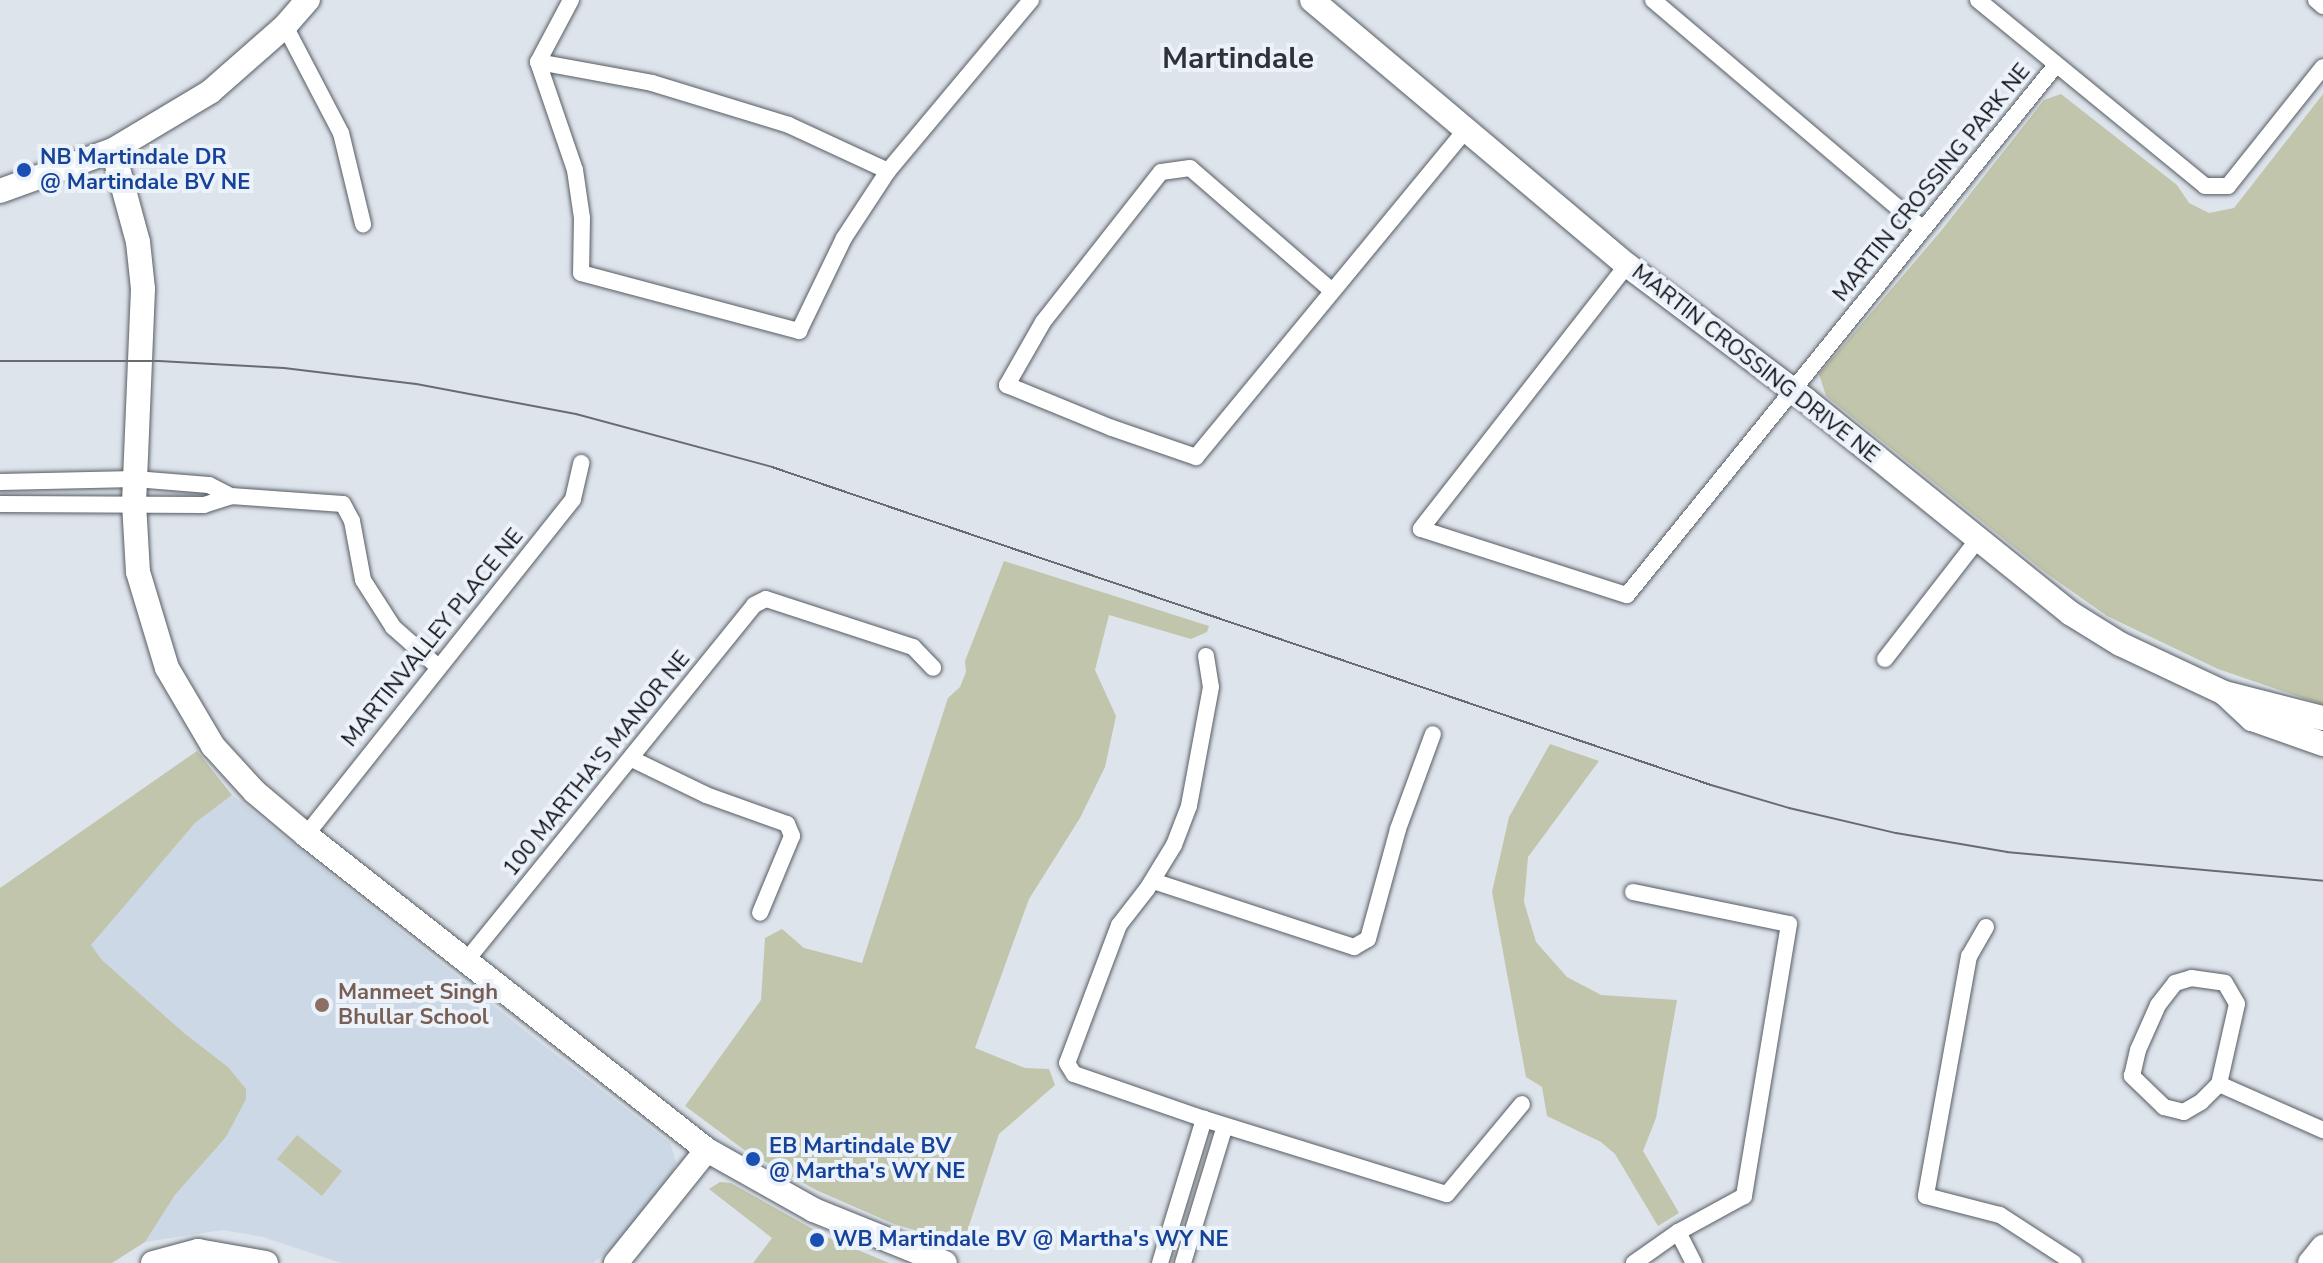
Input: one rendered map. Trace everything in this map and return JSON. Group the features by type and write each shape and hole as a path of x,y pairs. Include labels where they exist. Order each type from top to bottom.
{"street":[{"path":"0,191 113,150 210,92 285,26 308,0"},
{"path":"571,0 538,62 575,170 582,218 581,273 799,331 844,238 888,171 1031,0"},
{"name":"MARTIN CROSSING DRIVE NE","path":"1312,0 1627,265 1792,390 2083,620 2120,644 2224,693 2323,718"},
{"path":"1653,0 1923,229"},
{"path":"1978,0 2056,65"},
{"path":"2316,0 2323,6"},
{"path":"285,26 341,133 363,224"},
{"path":"538,62 652,83 789,125 888,171"},
{"name":"MARTIN CROSSING PARK NE","path":"1627,265 1421,529 1627,595 2056,65 2205,186 2228,186 2323,67"},
{"path":"1331,290 1190,168 1161,172 1043,322 1007,385 1112,428 1196,457 1465,131"},
{"path":"113,150 138,242 143,289 135,491 138,572 167,668 213,746 255,792 306,835 707,1150 814,1210 945,1263"},
{"name":"MARTINVALLEY PLACE NE","path":"306,835 573,499 581,463"},
{"path":"0,482 135,491 204,505 231,496"},
{"path":"0,504 209,485 231,496 343,504 352,521 363,580 393,627 438,667"},
{"path":"1885,659 1978,539"},
{"name":"100 MARTHA'S MANOR NE","path":"466,961 754,605 766,599 913,647 933,668"},
{"path":"1206,656 1211,687 1189,806 1174,845 1153,881 1119,925 1067,1063 1074,1074 1225,1126 1447,1194 1522,1104"},
{"name":"MARTIN CROSSING DRIVE NE","path":"2224,693 2252,719 2323,744"},
{"path":"1153,881 1354,947 1368,939 1398,829 1433,734"},
{"path":"632,759 706,795 787,824 792,836 760,913"},
{"path":"1633,892 1789,924 1744,1196 1678,1232 1634,1263"},
{"path":"1986,927 1969,956 1926,1196 2000,1215 2074,1263"},
{"path":"2191,978 2225,983 2237,1004 2219,1084 2201,1102 2184,1112 2164,1107 2132,1076 2138,1050 2158,1005 2175,983 2191,978"},
{"path":"2219,1084 2323,1130"},
{"path":"1160,1263 1204,1119"},
{"path":"1183,1263 1225,1126"},
{"path":"616,1263 707,1150"},
{"path":"1678,1232 1694,1263"},
{"path":"2310,1263 2323,1247"},
{"path":"153,1263 198,1251 249,1262"}],"shaded area":[{"name":"Manmeet Singh Bhullar School","path":"232,795 670,1143 676,1162 673,1171 617,1244 593,1263 341,1263 263,1237 223,1230 145,1242 175,1195 226,1137 228,1067 184,1033 102,960 90,944 195,823"}],"green space":[{"path":"2061,94 2177,185 2189,203 2209,213 2234,208 2323,94 2323,705 2218,669 2107,616 2046,573 1826,396 1819,374 1941,231 2044,100"},
{"path":"1004,561 1209,626 1207,632 1191,639 1109,615 1095,670 1116,716 1105,767 1080,818 1029,899 975,1048 1025,1068 1049,1069 1055,1085 999,1134 963,1244 894,1224 816,1190 743,1149 685,1106 761,1000 765,938 782,929 804,948 862,963 948,698 960,687 966,672 965,661"},
{"path":"1550,744 1599,761 1528,857 1524,902 1536,942 1567,977 1601,995 1677,1000 1656,1118 1643,1151 1679,1213 1658,1226 1615,1154 1601,1142 1547,1116 1542,1087 1526,1077 1492,892 1509,817"},
{"path":"197,751 232,795 195,823 91,945 102,960 184,1033 228,1067 246,1089 246,1099 226,1137 175,1195 145,1242 112,1263 0,1263 0,888"},
{"path":"297,1135 342,1171 322,1196 277,1159"},
{"path":"720,1182 731,1183 827,1237 889,1263 753,1263 772,1238 709,1189"}],"tram line":[{"path":"0,361 159,361 284,368 416,384 576,414 772,467 1711,785 1789,808 1896,833 2007,852 2323,881"}],"place":[{"name":"NB Martindale DR @ Martindale BV NE","path":"24,170"},
{"name":"Manmeet Singh Bhullar School","path":"322,1005"},
{"name":"EB Martindale BV @ Martha's WY NE","path":"753,1159"},
{"name":"WB Martindale BV @ Martha's WY NE","path":"817,1240"}],"district":[{"name":"Martindale","path":"1238,59"}]}
